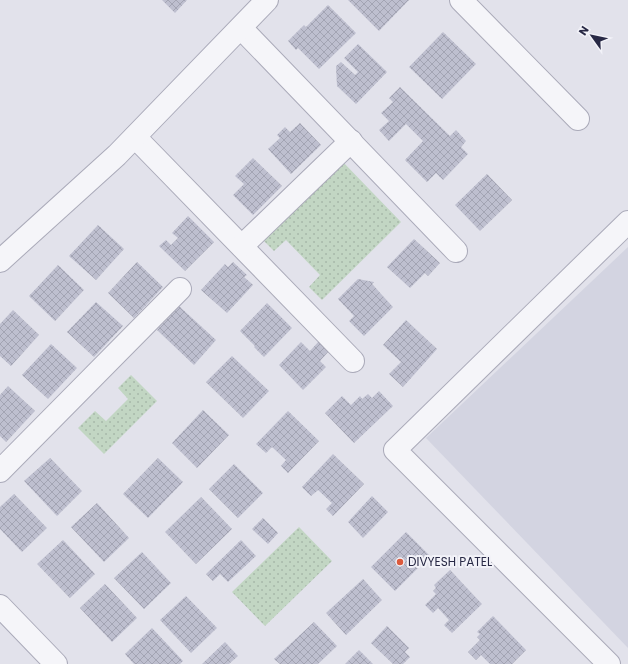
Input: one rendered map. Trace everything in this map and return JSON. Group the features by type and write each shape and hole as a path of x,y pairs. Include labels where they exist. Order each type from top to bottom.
{"street":[{"path":"0,261 117,156 267,0"},
{"path":"461,0 578,118"},
{"path":"240,28 456,251"},
{"path":"135,137 353,361"},
{"path":"242,246 351,142"},
{"path":"609,664 396,450 628,222"},
{"path":"0,471 180,289"},
{"path":"0,606 56,664"}],"shaded area":[{"path":"628,247 628,648 426,438"}],"green space":[{"path":"341,160 401,222 322,300 309,287 320,275 286,240 274,251 262,239"},
{"path":"131,375 157,401 104,454 78,428 95,411 106,421 128,399 118,388"},
{"path":"299,527 332,561 265,626 232,592"}],"building":[{"path":"162,0 187,0 175,13"},
{"path":"348,0 409,0 379,31"},
{"path":"328,5 356,33 319,69 298,48 296,50 288,41 304,25 306,27"},
{"path":"443,32 476,64 442,99 409,67"},
{"path":"358,44 387,72 356,104 337,86 336,66 341,62 355,75 358,72 344,58"},
{"path":"400,87 450,136 456,130 466,141 461,147 468,154 443,180 436,173 427,182 405,160 423,141 406,124 389,141 379,130 389,121 381,113 393,102 389,98"},
{"path":"300,123 321,145 291,174 268,149 280,138 277,135 285,127 290,132"},
{"path":"253,158 282,186 253,215 233,195 244,184 235,176"},
{"path":"487,174 512,200 480,231 455,205"},
{"path":"188,216 214,242 185,271 159,246 166,240 171,245 178,238 172,233"},
{"path":"98,225 124,249 96,280 69,256"},
{"path":"414,239 440,263 428,276 425,273 410,288 387,267"},
{"path":"137,262 163,287 134,318 108,293"},
{"path":"233,262 247,275 244,277 253,285 227,313 201,290 225,264 228,267"},
{"path":"58,265 84,290 55,321 29,296"},
{"path":"358,279 374,282 372,284 393,307 364,336 349,321 354,316 338,299"},
{"path":"96,302 123,326 94,357 67,332"},
{"path":"267,303 292,328 264,357 240,331"},
{"path":"179,306 216,340 194,365 157,330"},
{"path":"13,310 39,335 11,366 0,356 0,324"},
{"path":"406,320 437,349 403,387 389,374 401,362 383,345"},
{"path":"319,341 329,351 320,361 326,367 303,390 279,365 301,342 310,351"},
{"path":"51,344 77,368 48,399 22,375"},
{"path":"232,356 269,391 243,418 206,382"},
{"path":"8,386 35,411 6,442 0,436 0,395"},
{"path":"379,391 393,406 354,443 325,413 342,396 351,405 360,396 362,399 368,394 372,398"},
{"path":"203,410 229,435 197,468 172,443"},
{"path":"288,411 319,441 288,473 281,466 286,460 272,447 266,453 256,444"},
{"path":"333,454 364,484 333,516 326,509 332,503 318,490 311,496 302,487"},
{"path":"50,458 82,491 57,516 24,481"},
{"path":"158,458 183,482 148,518 123,494"},
{"path":"234,464 263,493 238,518 209,489"},
{"path":"14,494 47,528 22,552 0,529 0,507"},
{"path":"372,496 388,512 363,538 348,522"},
{"path":"201,497 232,529 196,564 165,532"},
{"path":"97,503 129,538 104,562 71,527"},
{"path":"263,518 278,533 268,544 252,529"},
{"name":"DIVYESH PATEL","path":"406,532 430,556 395,591 371,567"},
{"path":"63,540 95,574 70,598 37,564"},
{"path":"241,540 256,556 228,582 220,574 213,581 206,574"},
{"path":"142,552 171,583 144,609 114,578"},
{"path":"450,570 482,604 452,633 444,625 449,620 438,608 433,613 425,605 436,594 433,591 436,588 434,585"},
{"path":"363,579 382,600 346,635 326,613"},
{"path":"105,584 137,618 112,642 80,608"},
{"path":"186,596 217,628 191,653 160,620"},
{"path":"493,616 526,650 512,664 490,664 481,655 476,660 468,652 480,640 477,637 480,634 477,632"},
{"path":"314,622 337,646 318,664 280,664 274,659"},
{"path":"387,626 409,648 405,652 410,657 403,664 393,664 371,643"},
{"path":"152,628 183,661 180,664 134,664 125,654"},
{"path":"225,642 238,656 229,664 202,664"},
{"path":"359,650 373,664 345,664"}],"place":[{"name":"DIVYESH PATEL","path":"400,562"}]}
